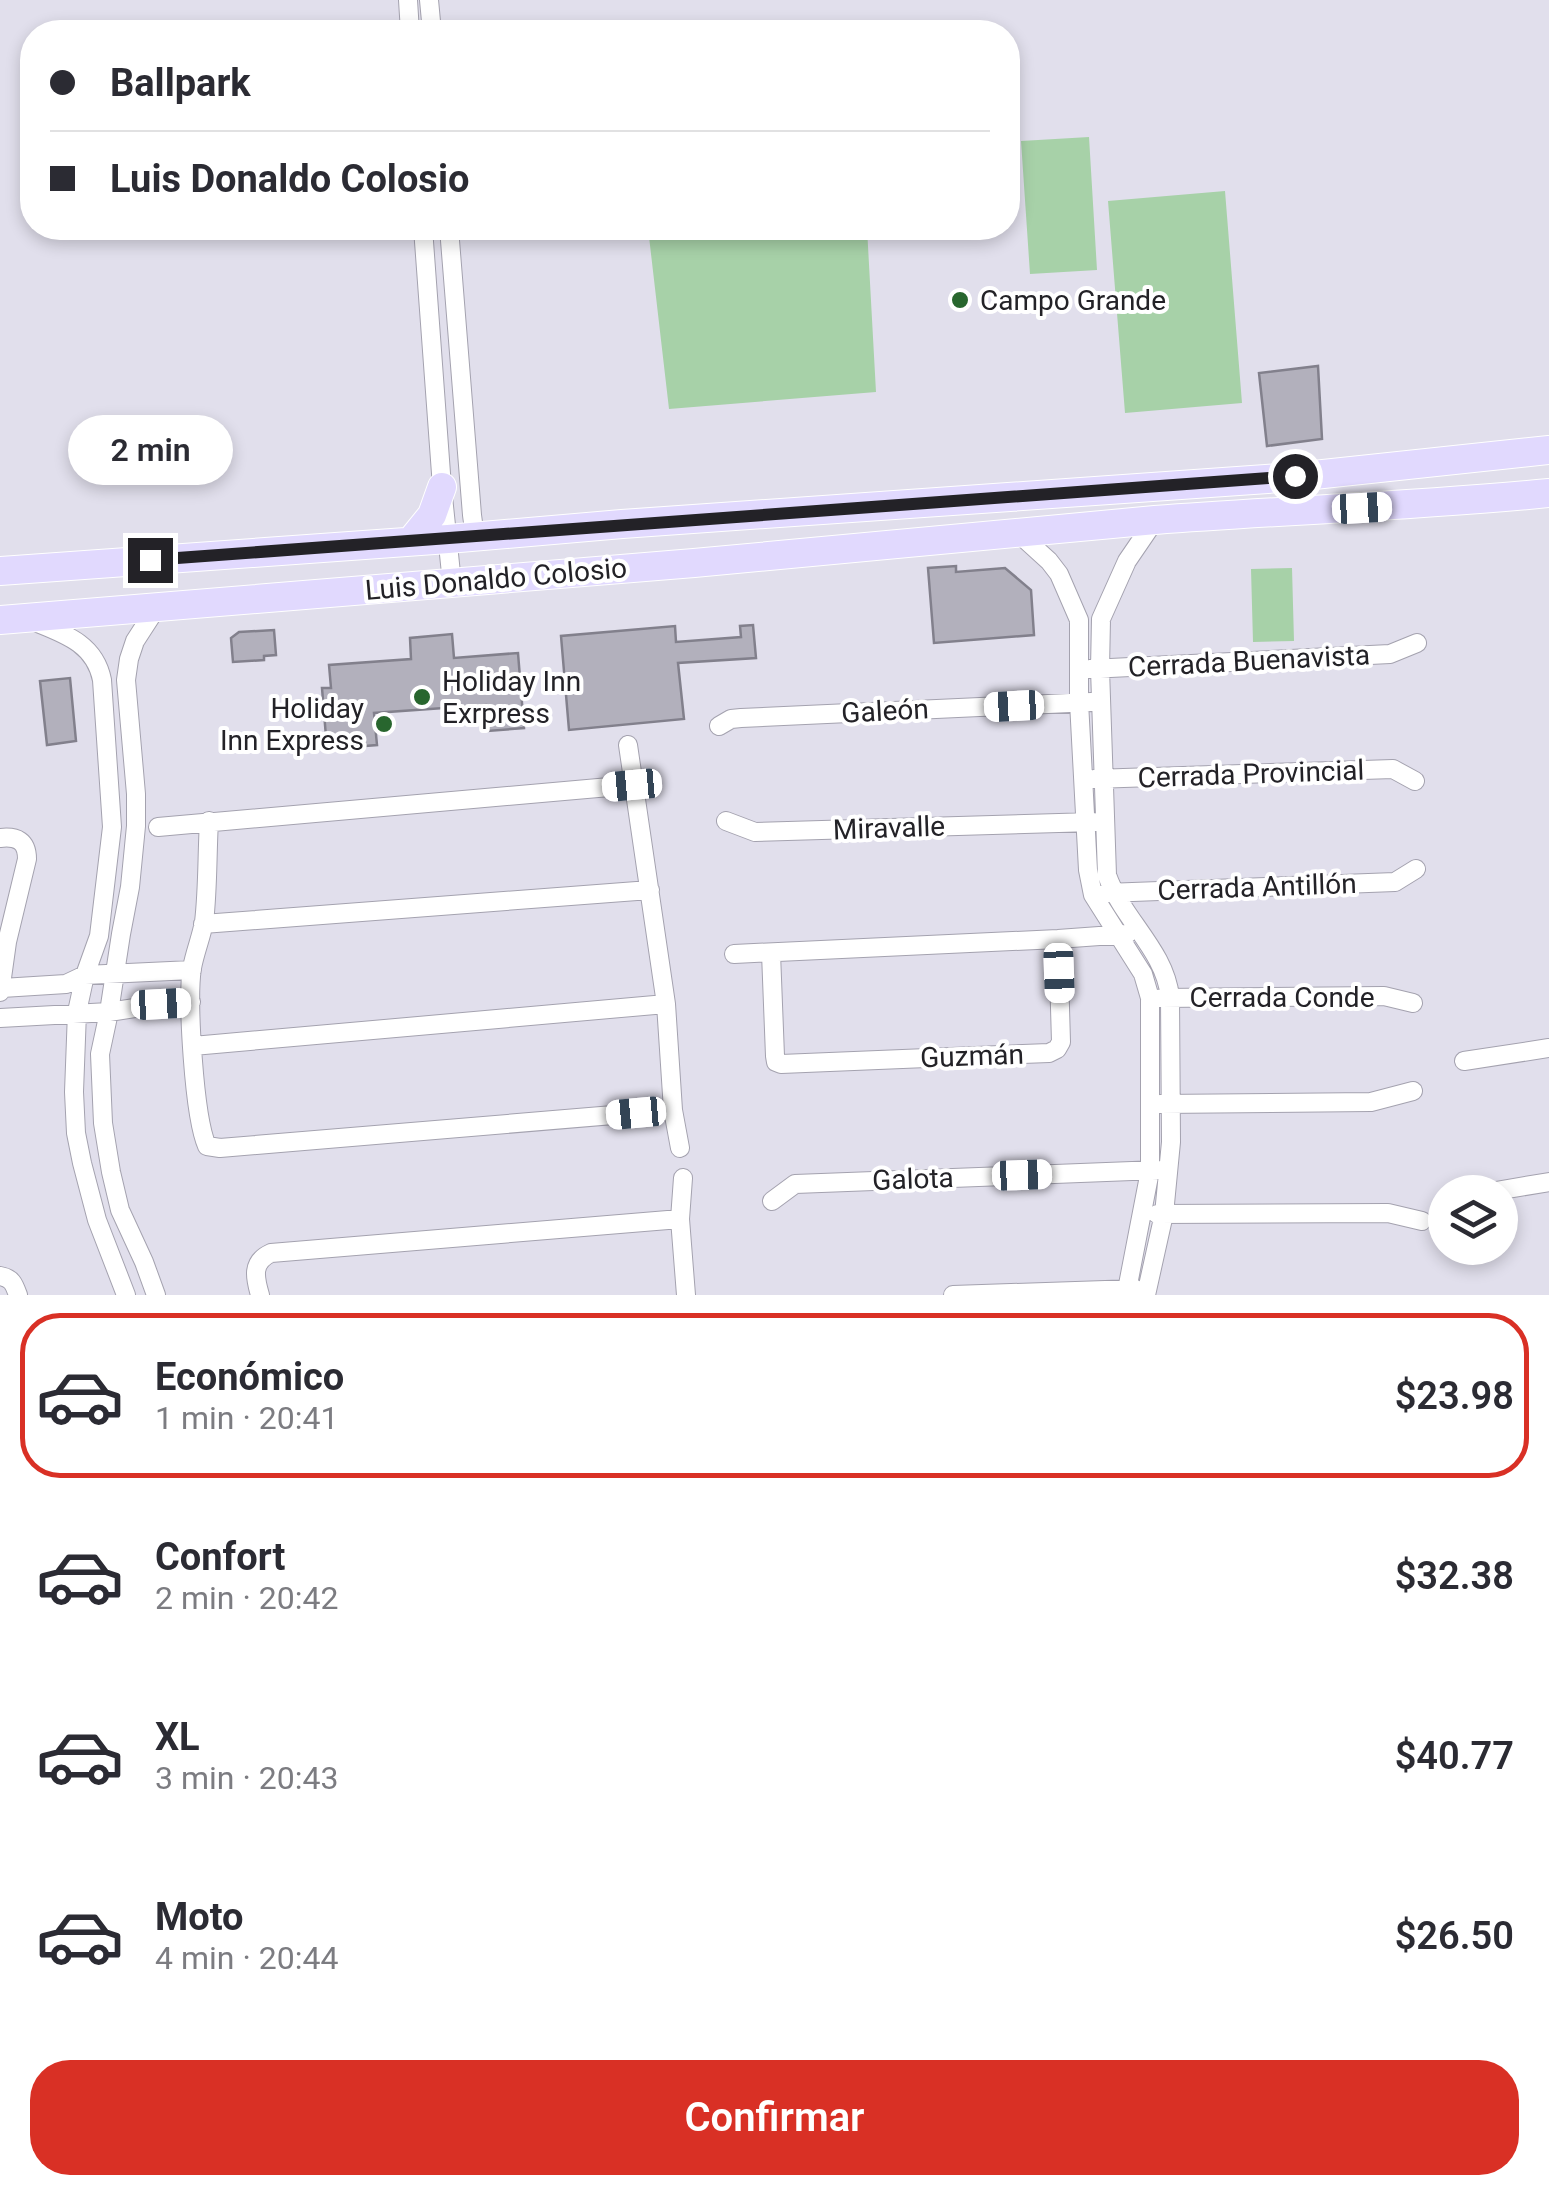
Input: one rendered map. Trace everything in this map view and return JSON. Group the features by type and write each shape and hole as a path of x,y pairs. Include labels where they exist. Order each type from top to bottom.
{"main road":[{"name":"Luis Donaldo Colosio","path":"0,572 1295,476 1549,450"},
{"path":"1264,512 1270,490 1295,476"},
{"path":"411,541 432,515 442,487"},
{"name":"Luis Donaldo Colosio","path":"12,619 666,566 1155,520 1549,493"},
{"path":"761,557 766,530 810,510"},
{"path":"666,566 675,557 716,539 721,517"}],"street":[{"path":"424,240 442,487 462,538"},
{"path":"450,240 472,515 462,538 452,583"},
{"path":"425,257 451,255"},
{"path":"952,1295 1146,1292 1164,1214 1151,1103 1150,998 1143,974 1094,895 1084,822 1094,779 1101,619 1127,561 1155,520"},
{"path":"1004,533 1049,561 1078,620 1079,702 1104,822 1108,875 1166,974 1170,997 1172,1104 1160,1170 1141,1214 1126,1293"},
{"path":"156,1295 120,1210 103,1123 100,1054 130,887 136,826 128,669 135,641 158,607"},
{"path":"12,619 73,637 100,669 112,826 99,936 77,1012 74,1092 82,1163 97,1220 126,1295"},
{"path":"1078,620 1101,619"},
{"name":"Cerrada Buenavista","path":"1080,670 1390,654 1417,643"},
{"name":"Galeón","path":"719,726 740,718 1100,701"},
{"path":"628,745 666,1004 673,1110 680,1148"},
{"name":"Cerrada Provincial","path":"1094,779 1393,768 1415,781"},
{"path":"158,827 632,785"},
{"path":"209,821 204,924 192,970 191,1002 202,1136 207,1146 673,1110"},
{"name":"Miravalle","path":"726,821 755,832 1104,822"},
{"path":"112,826 136,826"},
{"path":"0,838 12,836 27,849 4,943 1,990 66,984 85,975 192,970"},
{"name":"Cerrada Antillón","path":"1094,895 1114,891 1395,882 1416,869"},
{"path":"204,924 650,890"},
{"path":"734,954 1120,936 1140,931"},
{"name":"Guzmán","path":"770,953 775,1056 780,1064 1049,1053 1057,1050 1061,1042 1058,939"},
{"name":"Cerrada Conde","path":"1150,998 1384,996 1413,1003"},
{"path":"0,1018 110,1012 191,1002"},
{"path":"193,1046 666,1004"},
{"path":"1464,1061 1549,1048"},
{"path":"1151,1103 1371,1102 1412,1091"},
{"name":"Galota","path":"772,1202 795,1184 1160,1170"},
{"path":"683,1178 680,1218 686,1295"},
{"path":"1518,1187 1549,1182"},
{"path":"97,1220 120,1210"},
{"path":"1141,1214 1388,1213 1422,1221"},
{"path":"260,1295 254,1276 262,1257 271,1254 680,1218"},
{"path":"0,1276 13,1283 18,1295"}],"green space":[{"path":"1089,137 1097,270 1030,274 1021,141"},
{"path":"1225,191 1242,403 1125,413 1108,201"},
{"path":"649,240 868,240 876,392 669,409"},
{"path":"1292,568 1294,641 1253,642 1251,569"}],"building":[{"path":"1318,366 1322,439 1267,446 1259,373"},
{"path":"956,566 956,572 1005,568 1031,590 1034,635 934,643 928,568"},
{"path":"753,625 756,658 678,663 684,719 569,730 561,636 675,626 676,642 741,637 740,626"},
{"path":"274,630 276,655 264,656 264,660 233,662 231,638 239,632"},
{"name":"Holiday Inn Exrpress","path":"452,634 454,658 518,653 524,728 488,731 486,705 374,713 377,745 327,749 322,688 331,688 329,665 411,659 410,638"},
{"path":"70,678 76,741 47,745 40,681"}],"place":[{"name":"Campo Grande","path":"960,300"},
{"name":"Holiday Inn Exrpress","path":"422,697"},
{"name":"Holiday Inn Express","path":"384,724"}],"route":[{"path":"150,560 1295,476"}]}
